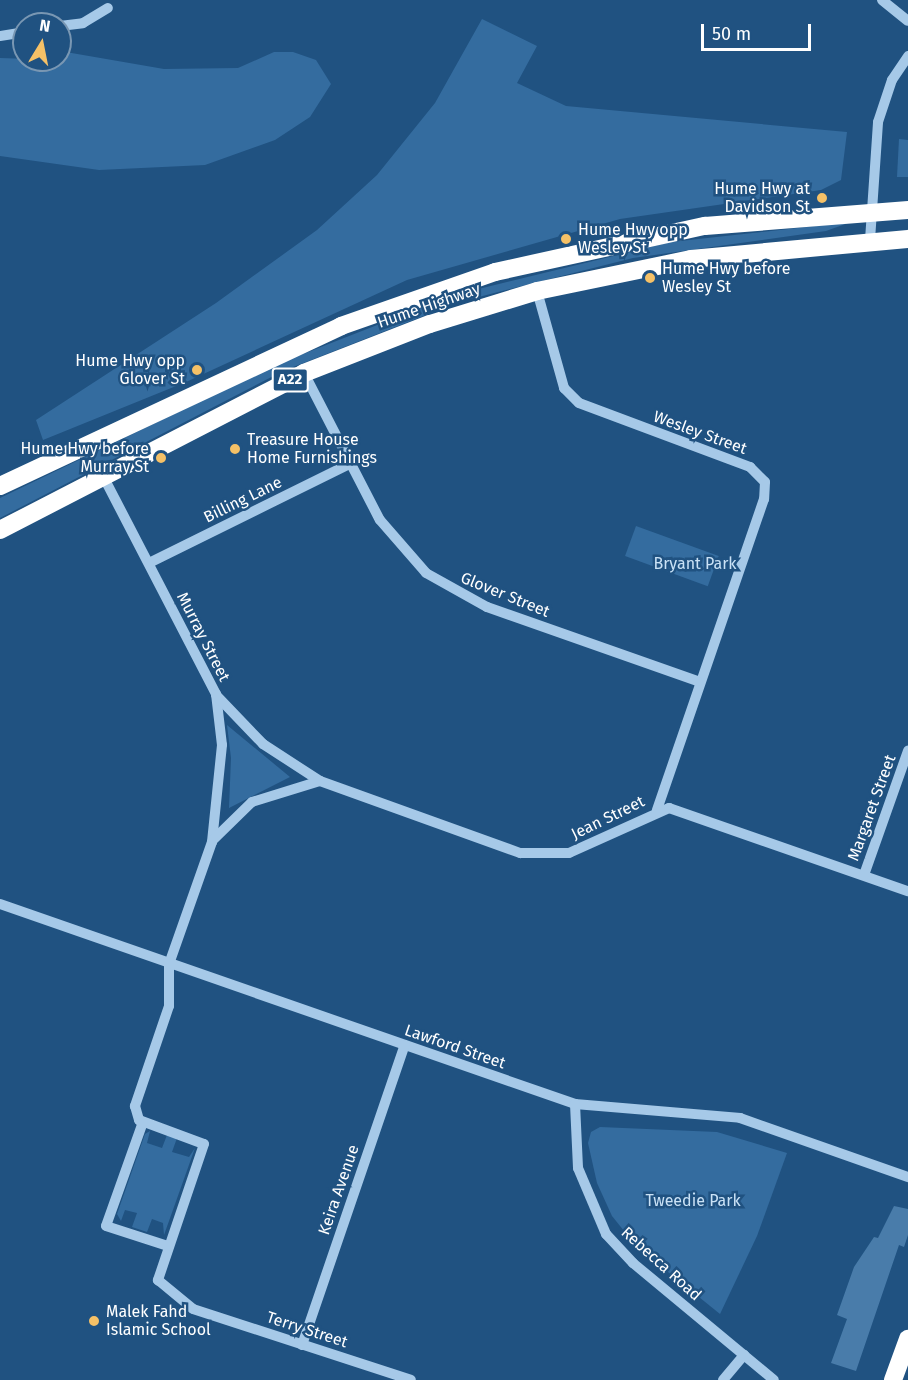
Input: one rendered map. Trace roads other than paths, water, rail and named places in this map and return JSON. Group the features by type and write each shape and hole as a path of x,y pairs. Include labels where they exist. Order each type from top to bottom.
{"highway":[{"name":"Hume Highway","path":"0,486 341,326 495,272 665,233 872,210 908,210"},
{"name":"Hume Highway","path":"0,530 102,474 304,373 430,324 537,291 691,259 870,240 908,239"},
{"path":"893,1380 908,1339"}],"street":[{"path":"882,0 908,21"},
{"path":"72,24 83,23 108,8"},
{"path":"870,240 878,122 892,80 908,57"},
{"name":"Wesley Street","path":"537,291 564,388 579,403 750,467 765,482 764,499 697,681 657,810"},
{"name":"Glover Street","path":"304,373 349,464 398,545 453,591 697,681"},
{"name":"Billing Lane","path":"149,563 349,464"},
{"name":"Murray Street","path":"102,474 216,694 223,774 212,842 169,964 169,1006 135,1106 143,1122"},
{"name":"Jean Street","path":"216,694 263,744 320,782 537,856 569,853 657,810 682,811 908,891"},
{"name":"Margaret Street","path":"864,875 908,751"},
{"path":"212,842 252,802 320,782"},
{"name":"Lawford Street","path":"0,904 575,1104 740,1118 908,1176"},
{"name":"Keira Avenue","path":"302,1345 405,1046"},
{"name":"Rebecca Road","path":"575,1104 578,1168 606,1234 774,1380"},
{"path":"143,1122 204,1144 168,1246 106,1226 143,1122"},
{"name":"Terry Street","path":"168,1246 158,1280 194,1309 411,1380"},
{"path":"723,1380 744,1355"}],"place":[{"name":"Hume Hwy at Davidson St","path":"822,198"},
{"name":"Hume Hwy opp Wesley St","path":"566,239"},
{"name":"Hume Hwy before Wesley St","path":"650,278"},
{"name":"Hume Hwy opp Glover St","path":"197,370"},
{"name":"Treasure House Home Furnishings","path":"235,449"},
{"name":"Hume Hwy before Murray St","path":"161,458"},
{"name":"Malek Fahd Islamic School","path":"94,1321"}],"park label":[{"name":"Bryant Park","path":"695,564"},
{"name":"Tweedie Park","path":"693,1201"}]}
